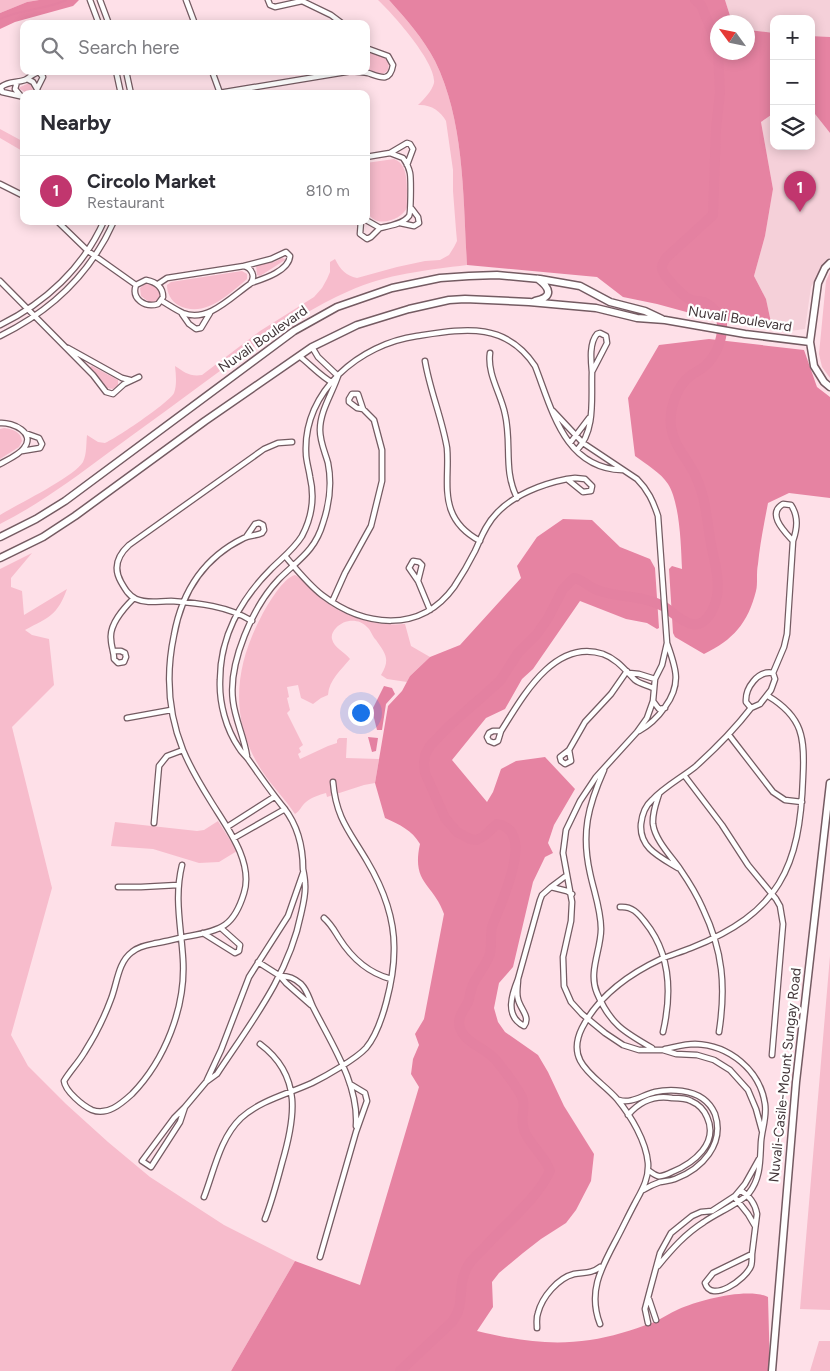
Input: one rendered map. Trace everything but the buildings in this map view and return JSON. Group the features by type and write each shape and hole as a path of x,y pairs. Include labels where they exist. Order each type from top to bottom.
{"main road":[{"path":"830,263 825,268 818,283 810,342 814,366 824,382 830,387"},
{"name":"Nuvali Boulevard","path":"0,537 36,520 65,501 286,336 316,317 337,307 392,288 440,278 497,275 537,279 580,286 610,302 644,311 665,320"},
{"path":"529,302 540,300 546,297 549,292 545,284 537,279"},
{"name":"Nuvali Boulevard","path":"0,558 44,537 312,347 378,317 449,300 490,299 596,308 637,318 665,320 745,334 810,342"},
{"name":"Nuvali-Casile-Mount Sungay Road","path":"772,1371 796,1082 830,783"}],"street":[{"path":"90,0 97,20"},
{"path":"100,0 108,20"},
{"path":"186,0 194,20"},
{"path":"268,0 270,5 275,8 301,1 338,20"},
{"path":"370,49 388,56 393,65 391,71 386,76 380,78 370,74"},
{"path":"20,96 5,93 1,90 3,85 27,79 33,75"},
{"path":"38,90 42,75"},
{"path":"117,75 120,90"},
{"path":"127,75 130,90"},
{"path":"213,75 219,90"},
{"path":"237,90 328,75"},
{"path":"27,79 33,82 37,90"},
{"path":"17,82 15,89 20,94"},
{"path":"370,156 390,153 407,143 413,149 407,166"},
{"path":"361,225 360,234 367,239 380,228 396,224 408,217 411,211 409,204 410,172 403,158 390,153"},
{"path":"0,184 20,194"},
{"path":"396,224 414,226 419,223 418,217 409,204"},
{"path":"370,222 380,228"},
{"path":"61,225 95,257 136,285"},
{"path":"0,326 29,309 65,279 88,251 102,225"},
{"path":"0,336 35,316 72,286 95,257 112,225"},
{"path":"158,284 167,278 244,266 271,259 286,252 290,256 289,262 285,266 268,277 250,284 213,310 198,315 181,313"},
{"path":"244,266 252,272 253,281 250,284"},
{"path":"146,280 158,284 163,294 162,301 158,304 151,306 140,301 134,291 136,285 146,280"},
{"path":"0,281 65,346 110,395 131,380 139,377"},
{"path":"162,301 181,313 192,328 200,329 213,310"},
{"path":"206,1082 217,1074 280,976 291,950 300,918 305,885 301,841 294,823 285,809 239,749 222,706 220,683 224,647 241,604 302,536 310,518 312,489 306,456 307,434 308,425 317,402 338,376 364,355 396,340 436,333 482,330 500,334 525,353 535,366 557,425 570,444 607,469 622,470"},
{"path":"577,450 588,432 592,372 590,360 593,340 600,333 606,336 607,343 592,372"},
{"path":"65,346 122,378 131,380"},
{"path":"312,347 318,357 338,376"},
{"path":"490,353 492,374 507,425 508,474 512,489 517,498"},
{"path":"299,356 333,383"},
{"path":"85,368 90,361"},
{"path":"425,361 447,450 449,504 458,523 472,537 480,541"},
{"path":"247,757 233,702 233,681 238,654 252,620 273,586 306,554 317,540 329,499 330,474 320,430 323,412 333,383"},
{"path":"332,602 345,573 368,532 380,494 383,471 380,440 374,420 363,409"},
{"path":"552,410 583,443 637,478 648,492 656,509 659,523 668,643 676,668 677,683 665,708 652,722 637,732"},
{"path":"570,444 590,417"},
{"path":"0,423 11,424 39,438 40,448 21,451"},
{"path":"0,464 21,451 27,444 25,432"},
{"path":"252,620 214,607 184,602 146,602 134,598 124,588 118,577 117,564 122,551 264,449 278,443 292,442"},
{"path":"285,556 312,586 344,609 363,616 392,621 411,619 420,616 439,604 453,588 495,515 508,503 542,485 566,479 584,479 591,483 592,488 589,492 583,492 566,479"},
{"path":"681,870 651,851 642,835 641,828 644,811 650,801 684,775 728,735 751,708 758,706 768,696 774,682 773,673 784,647 787,634 793,541 796,526 796,516 791,505 783,504 777,511 778,522 780,527 793,541"},
{"path":"182,865 177,895 181,938 183,960 182,987 177,1014 165,1045 143,1080 128,1097 110,1110 101,1112 89,1108 66,1088 64,1081 100,1026 112,998 123,962 138,948 181,938 203,933 221,928 227,924 238,910 246,885 246,869 234,838 183,750 171,710 170,656 175,627 189,590 196,578 212,559 229,546 246,537"},
{"path":"418,581 430,610"},
{"path":"114,651 110,641 111,630 134,598"},
{"path":"668,643 662,665 654,679 651,711 637,732 596,777 580,801 566,830 563,853 572,894 562,977 571,1002 587,1019 623,1045 639,1050 664,1050 676,1054 706,1057 730,1070 748,1090 762,1131"},
{"path":"501,731 533,684 550,666 567,655 584,652 602,654 616,662 636,680 653,688"},
{"path":"662,665 666,662 671,663 676,668"},
{"path":"628,672 654,679"},
{"path":"569,750 585,722 628,672"},
{"path":"751,708 745,698 750,686 764,673 773,673"},
{"path":"600,1324 595,1312 596,1291 602,1266 645,1186 648,1170 646,1152 640,1136 617,1099 590,1075 580,1060 578,1040 587,1019 601,1001 629,978 664,958 714,938 752,914 772,894 789,866 797,836 802,802 804,753 801,730 794,718 786,707 768,696"},
{"path":"653,701 659,709 665,708"},
{"path":"128,718 171,710"},
{"path":"728,735 773,792 785,800 802,802"},
{"path":"154,823 159,766 167,756 183,750"},
{"path":"607,764 594,791 588,819 586,844 590,872 601,919 601,936 594,974 596,992 619,1028 653,1049"},
{"path":"684,775 722,825 748,865 780,906 783,924 772,1055"},
{"path":"204,1196 224,1144 234,1126 252,1110 290,1091 312,1083 361,1053 370,1042 382,1014 391,980 394,950 388,908 384,895 367,861 352,839 341,817 334,795 333,782"},
{"path":"659,794 653,816 655,831 681,870 703,909 714,938 723,978 724,995 719,1032"},
{"path":"226,827 274,797"},
{"path":"234,838 285,809"},
{"path":"186,1107 180,1122 151,1167 142,1161 174,1118 186,1107 206,1082 221,1050 249,977 288,916 303,872"},
{"path":"518,979 517,998 527,1018 524,1026 516,1020 510,1006 511,997 542,895 567,875"},
{"path":"118,886 141,888 178,886"},
{"path":"550,887 572,894"},
{"path":"620,907 629,907 644,920 655,937 664,958 669,990 667,1017 663,1032"},
{"path":"324,918 360,963 373,973 391,980"},
{"path":"203,933 235,953 239,951 240,946 221,928"},
{"path":"258,962 280,976 312,1006"},
{"path":"280,976 290,976 302,984 306,989 312,1006 327,1031 350,1084 356,1108 356,1132"},
{"path":"260,1044 282,1066 290,1091 293,1112 291,1131 265,1219"},
{"path":"658,1266 692,1230 748,1195 760,1171 759,1157 762,1131 766,1118 763,1095 755,1077 743,1063 729,1053 704,1045 686,1045 664,1050"},
{"path":"320,1257 367,1098 363,1091 350,1084"},
{"path":"617,1099 631,1101 648,1094 666,1090 688,1092 703,1098 713,1110 717,1122 717,1134 710,1153 694,1169 675,1179 655,1184 641,1191"},
{"path":"628,1115 638,1105 652,1098 669,1097 690,1100 704,1111 710,1125 708,1142 701,1152 685,1166 661,1176 648,1170"},
{"path":"710,1133 717,1134"},
{"path":"648,1323 646,1309 650,1290 665,1244 678,1226 692,1216 719,1207 735,1196 749,1178 759,1157"},
{"path":"740,1190 748,1195 756,1208 757,1214 751,1266 739,1282 720,1290 707,1288 706,1283 713,1272 752,1254"},
{"path":"735,1196 737,1202 756,1227"},
{"path":"588,1274 602,1266"},
{"path":"537,1328 539,1308 550,1290 567,1276 581,1273 588,1274 598,1282"},
{"path":"649,1299 656,1320"}],"shaded area":[{"path":"0,0 39,0 27,2 0,13"},
{"path":"39,0 79,0 73,6 20,20 0,29 0,13 27,2"},
{"path":"378,0 389,0 414,29 435,61 445,85 452,109 461,161 467,265 378,280 316,307 224,368 55,491 28,509 0,524 0,515 58,482 78,468 83,462 86,452 87,435 98,442 105,443 142,420 170,398 176,387 175,366 191,375 202,375 260,331 314,297 327,279 330,272 330,262 335,259 344,272 357,278 397,267 440,260 449,255 457,241 453,170 446,121 435,109 418,105 428,95 433,86 433,74 421,51"},
{"path":"389,0 725,0 730,15 710,15 710,60 755,60 755,31 770,33 770,116 761,122 773,189 765,236 754,276 766,299 772,327 712,319 623,297 597,277 467,265 461,161 452,109 435,61 408,22"},
{"path":"725,0 830,0 830,37 815,36 815,15 770,15 770,33 755,31 755,15 730,15"},
{"path":"815,36 830,37 830,133 815,114"},
{"path":"370,53 384,57 389,63 388,70 383,74 370,71"},
{"path":"29,83 33,90 22,90 18,88"},
{"path":"815,114 830,133 830,257 811,287 805,329 790,331 772,327 766,299 754,276 765,236 773,189 761,122 770,116 770,150 815,150"},
{"path":"0,129 20,140 20,150 0,138"},
{"path":"394,159 403,167 405,173 407,207 402,214 389,221 379,221 370,216 370,162"},
{"path":"282,258 285,260 260,276 257,275 256,265 274,262"},
{"path":"242,271 247,274 247,279 224,298 206,307 188,309 178,305 171,299 168,291 167,285 171,282"},
{"path":"830,272 830,378 822,367 819,354 826,281"},
{"path":"146,283 154,285 160,291 162,297 157,302 149,302 141,296 140,288"},
{"path":"709,339 804,350 817,387 830,397 830,498 789,493 768,503 757,571 757,588 749,612 731,636 704,654 675,637 673,633 669,569 672,566 682,569 675,502 665,480 635,456 628,398 659,345"},
{"path":"92,366 118,380 118,385 113,389 107,388 90,369"},
{"path":"4,428 16,432 20,435 22,441 19,447 0,459 0,429"},
{"path":"563,519 592,520 620,547 650,559 655,568 659,628 657,629 647,623 626,619 580,601 533,669 522,679 505,709 486,718 452,760 487,802 493,792 501,769 516,761 545,757 575,789 554,825 548,843 553,853 545,857 533,882 513,967 499,983 494,1008 498,1022 505,1032 538,1055 564,1106 594,1154 591,1181 576,1210 566,1223 541,1239 499,1273 492,1282 493,1307 477,1331 533,1341 575,1342 614,1335 644,1326 679,1309 699,1302 736,1294 759,1294 768,1297 770,1371 231,1371 295,1261 360,1285 419,1087 411,1074 413,1059 419,1045 415,1034 424,1019 444,914 440,904 421,876 418,857 420,844 409,831 385,818 375,783 388,706 402,691 410,676 430,657 460,645 521,578 517,566 537,537"},
{"path":"32,553 11,578 11,587 22,591 24,615 67,589 60,605 51,615 25,630 32,635 49,639 54,685 12,727 52,888 11,1035 28,1066 66,1104 150,1177 224,1225 295,1261 231,1371 0,1371 0,569"},
{"path":"295,575 327,603 359,619 382,624 405,624 411,646 430,657 410,676 407,682 387,679 381,675 386,665 386,656 364,624 356,621 347,621 335,629 332,633 333,642 350,659 333,680 328,695 313,704 301,698 298,685 287,687 290,710 287,713 303,745 299,748 301,752 298,754 300,759 337,743 339,738 347,738 346,758 379,759 375,783 327,797 326,793 316,796 306,802 295,814 266,777 251,752 240,713 239,693 246,654 262,615 276,592 290,577"},
{"path":"384,686 392,688 395,694 386,704 382,730 377,730 372,710"},
{"path":"368,737 378,738 376,751 372,752"},
{"path":"218,821 237,851 219,862 199,863 153,849 111,846 115,822 197,831 204,830"},
{"path":"830,956 830,1310 800,1309"},
{"path":"819,1341 830,1341 830,1371 810,1371"}],"waterway":[{"path":"0,19 66,0"},
{"path":"695,0 701,5 710,27"},
{"path":"400,1371 452,1322 459,1308 463,1280 469,1264 529,1201 550,1171 524,1130 522,1122 523,1100 519,1091 495,1059 467,1039 460,1029 459,1022 468,1002 471,989 490,954 492,927 512,870 515,854 514,840 509,829 497,824 477,840 470,839 457,832 445,818 425,773 425,755 430,746 448,727 500,681 518,653 537,634 548,618 563,589 574,578 605,593 655,602 684,621 692,624 702,623 706,620 716,601 718,590 717,576 702,493 693,471 675,441 671,427 671,413 674,399 681,386 690,376 706,365 716,352 720,341 722,324 718,314 710,306 704,302 689,299 678,290 663,272 662,264 666,258 713,215 716,129 720,93 718,60"}],"place":[{"name":"Circolo Market","path":"800,212"}]}
